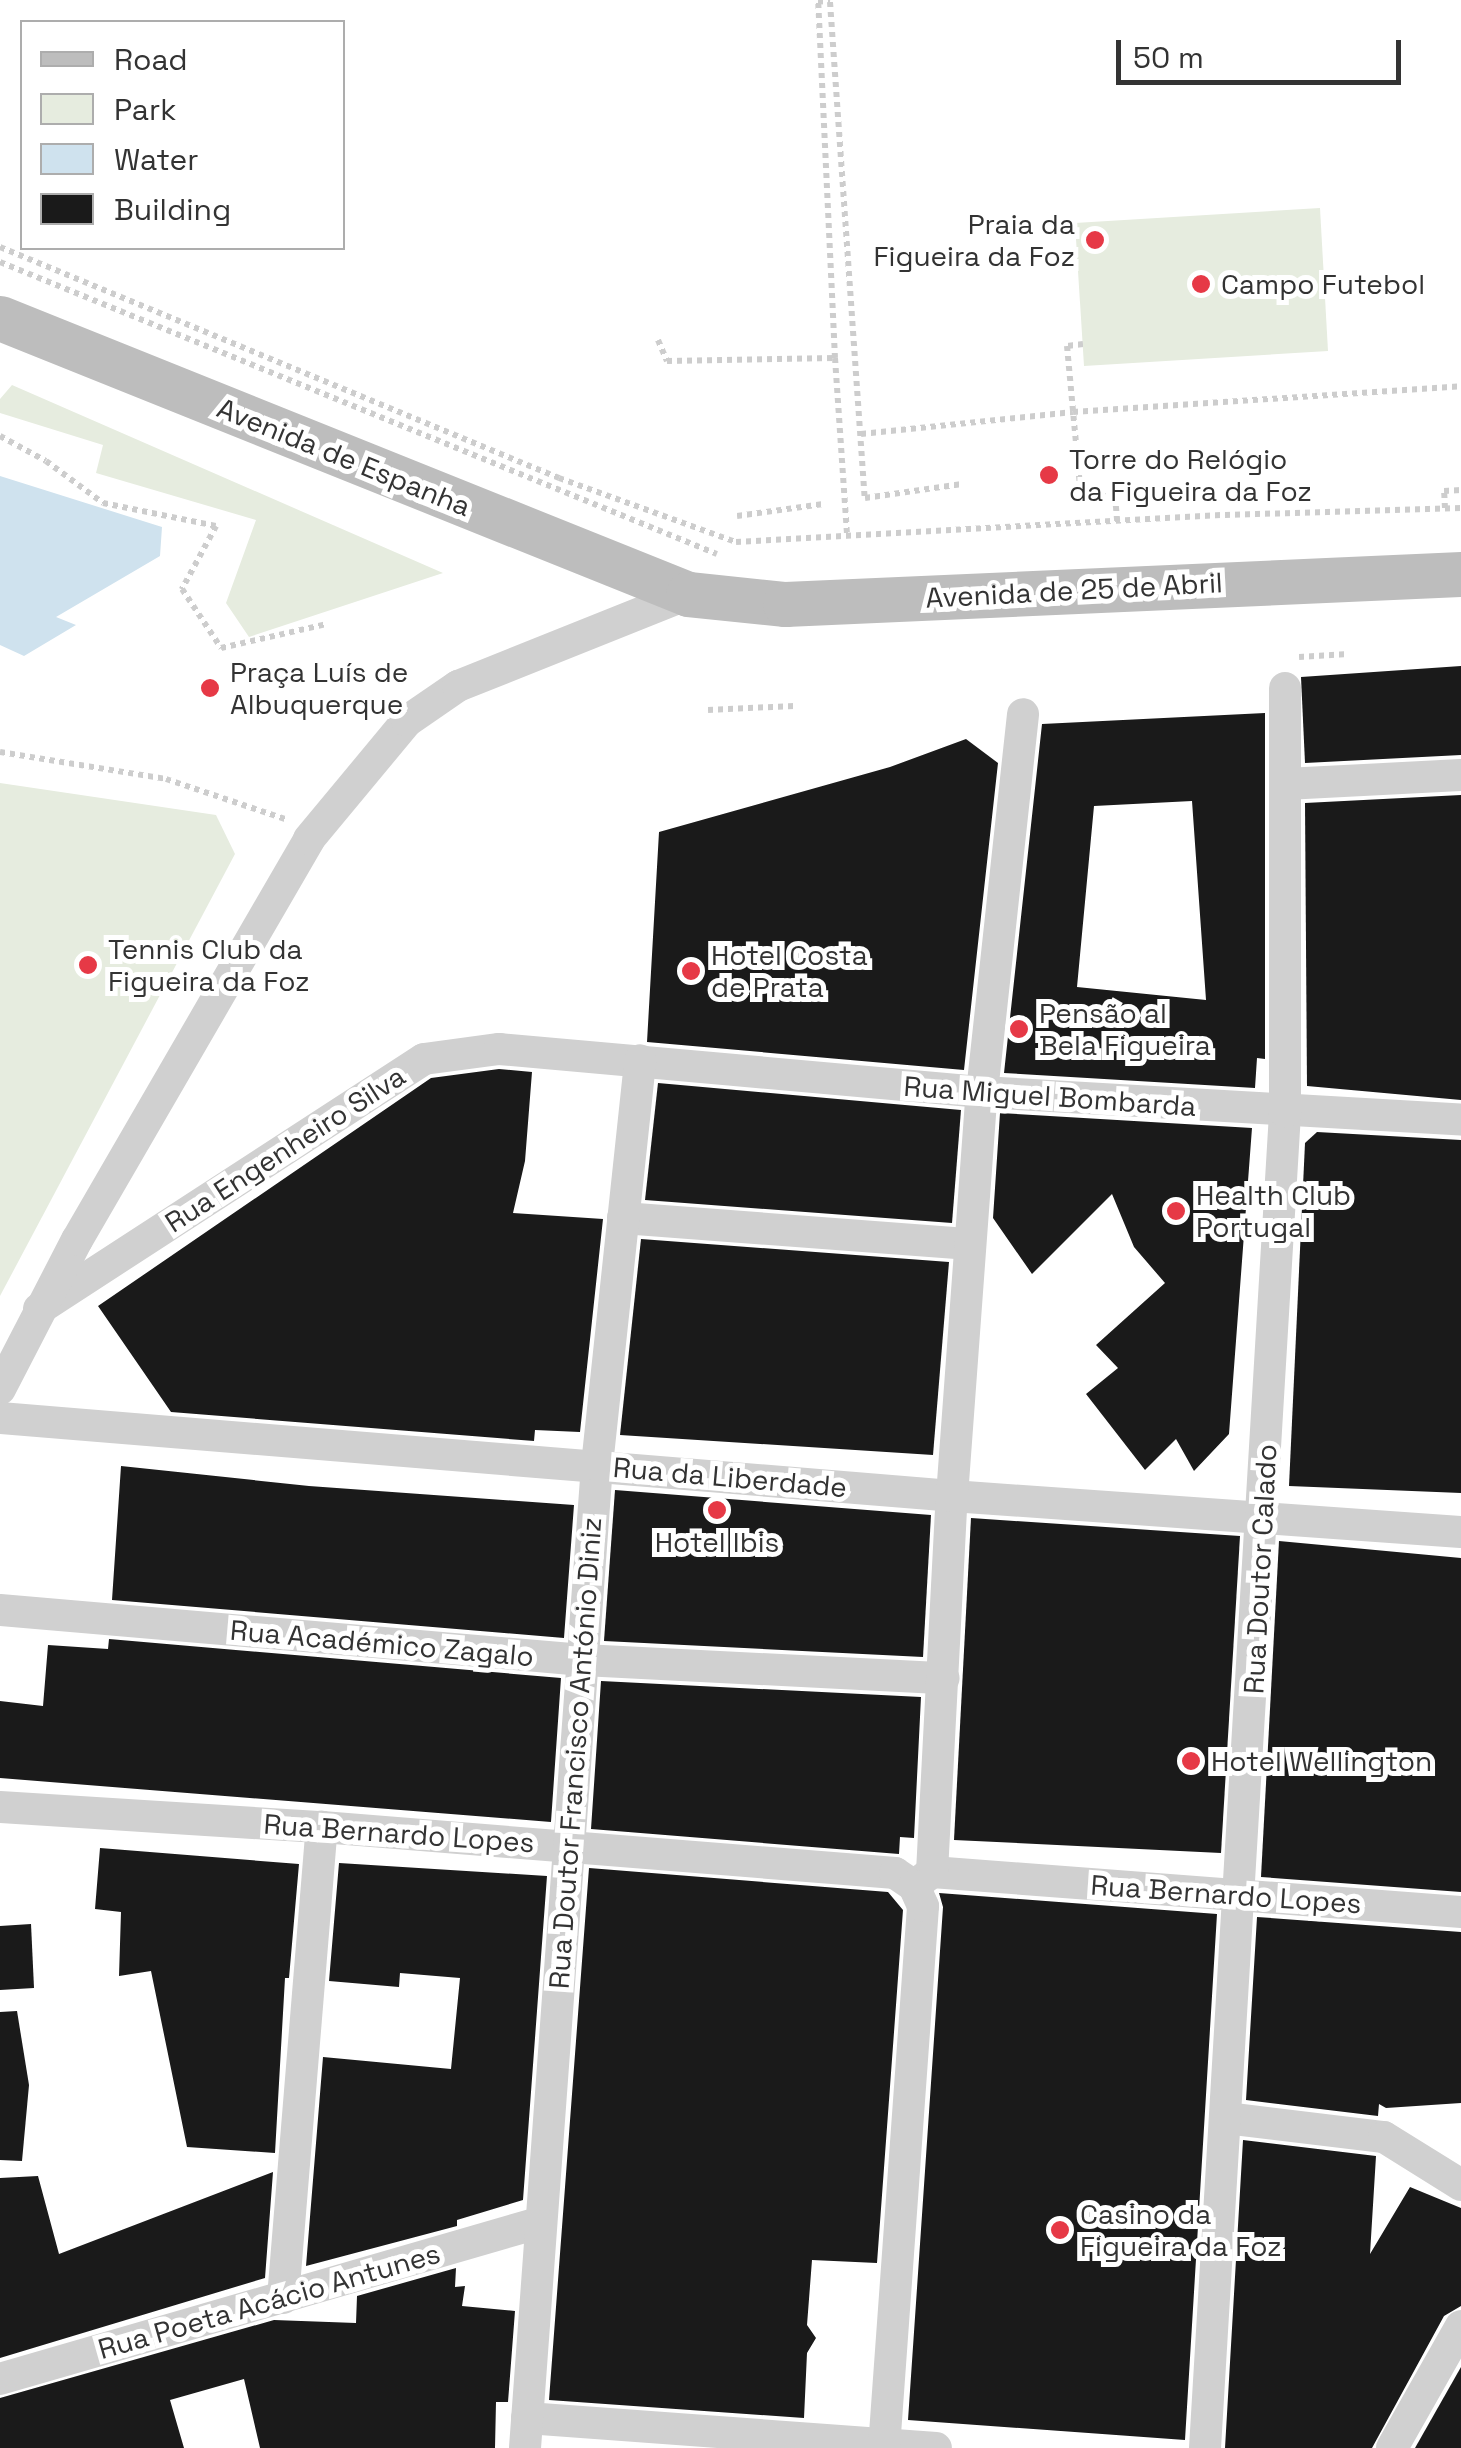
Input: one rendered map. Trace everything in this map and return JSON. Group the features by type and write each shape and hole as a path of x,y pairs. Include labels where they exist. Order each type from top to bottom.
{"main road":[{"name":"Avenida de Espanha","path":"0,318 688,594"},
{"name":"Avenida de 25 de Abril","path":"688,594 784,604 1461,574"}],"street":[{"path":"0,1389 78,1240 316,830 407,722 458,686 688,594"},
{"name":"Rua Doutor Calado","path":"1205,2448 1286,1112 1285,688"},
{"path":"884,2446 923,1879 944,1678 952,1496 982,1092 1023,714"},
{"path":"1285,784 1461,775"},
{"name":"Rua Engenheiro Silva","path":"39,1309 424,1059 499,1049 640,1060"},
{"name":"Rua Miguel Bombarda","path":"640,1060 982,1092 1461,1120"},
{"name":"Rua Doutor Francisco António Diniz","path":"526,2433 538,2223 597,1465 640,1060"},
{"path":"624,1218 970,1244"},
{"name":"Rua da Liberdade","path":"0,1418 952,1496 1461,1532"},
{"name":"Rua Académico Zagalo","path":"0,1610 582,1660 944,1678"},
{"name":"Rua Bernardo Lopes","path":"0,1807 568,1845 894,1872 923,1879 1240,1895 1461,1912"},
{"path":"283,2298 322,1827"},
{"path":"1226,2118 1384,2137 1461,2184"},
{"name":"Rua Poeta Acácio Antunes","path":"0,2379 538,2223"},
{"path":"1392,2448 1461,2326"},
{"path":"526,2433 936,2448"}],"path":[{"path":"847,536 818,0 830,2 865,498 962,484"},
{"path":"0,247 537,469 736,542 1117,521 1461,508"},
{"path":"0,262 722,555"},
{"path":"658,340 666,361 835,358"},
{"path":"1083,344 1068,346 1081,496 1115,496 1117,521"},
{"path":"861,434 1073,412 1461,386"},
{"path":"0,436 46,461 103,503 216,526 182,589 221,648 327,624"},
{"path":"1445,508 1444,491 1461,490"},
{"path":"737,516 823,504"},
{"path":"1297,657 1348,654"},
{"path":"708,710 794,706"},
{"path":"0,752 166,779 316,830"}],"green space":[{"name":"Campo Futebol","path":"1320,208 1328,351 1084,366 1075,223"},
{"path":"12,385 443,573 249,637 226,603 256,520 96,473 103,445 0,413 0,399"},
{"name":"Tennis Club da Figueira da Foz","path":"0,783 216,815 235,854 0,1296"}],"water":[{"path":"0,476 162,527 160,556 56,617 76,625 24,656 0,645"}],"building":[{"path":"1461,666 1461,755 1305,763 1301,677"},
{"path":"1265,713 1265,1059 1257,1058 1255,1088 1004,1073 1042,724","holes":["1192,801 1206,1000 1077,987 1094,806"]},
{"path":"966,739 998,763 964,1070 647,1042 659,832 890,767"},
{"path":"1461,795 1461,1100 1307,1086 1305,803"},
{"path":"499,1069 532,1072 525,1161 513,1213 603,1219 580,1432 535,1430 534,1441 171,1412 98,1306 431,1078"},
{"path":"658,1083 961,1110 952,1223 645,1200"},
{"path":"1000,1113 1252,1128 1229,1434 1194,1471 1176,1439 1145,1470 1086,1394 1118,1368 1096,1345 1165,1283 1134,1247 1112,1194 1032,1274 993,1218"},
{"path":"1317,1132 1461,1140 1461,1493 1289,1486 1305,1143"},
{"path":"641,1239 949,1262 933,1455 620,1435"},
{"path":"121,1466 309,1486 574,1505 564,1638 112,1600"},
{"path":"615,1490 931,1515 923,1657 604,1641"},
{"path":"971,1518 1240,1536 1221,1853 954,1840"},
{"path":"1279,1541 1461,1558 1461,1892 1261,1877"},
{"path":"109,1639 561,1678 551,1822 0,1778 0,1701 43,1706 48,1645 108,1649"},
{"path":"601,1681 921,1697 914,1838 900,1837 899,1854 591,1829"},
{"path":"100,1848 299,1864 289,1978 285,1978 275,2153 187,2147 151,1971 119,1976 121,1912 95,1909"},
{"path":"339,1863 547,1876 523,2200 457,2220 457,2226 306,2266 323,2057 451,2069 460,1978 400,1973 399,1987 329,1981"},
{"path":"589,1868 888,1892 903,1910 877,2263 812,2260 807,2325 816,2338 807,2353 804,2418 549,2400"},
{"name":"Casino da Figueira da Foz","path":"939,1893 1217,1914 1185,2440 908,2420 943,1907"},
{"path":"1257,1917 1461,1932 1461,2103 1386,2108 1379,2104 1378,2116 1246,2100"},
{"path":"31,1924 34,1988 0,1990 0,1926"},
{"path":"17,2011 29,2085 22,2161 0,2160 0,2012"},
{"path":"1243,2140 1376,2156 1370,2254 1410,2187 1461,2208 1461,2306 1444,2316 1372,2448 1225,2448"},
{"path":"273,2172 265,2278 0,2358 0,2178 38,2176 59,2254"},
{"path":"456,2268 455,2287 465,2286 462,2306 515,2311 508,2402 496,2402 495,2448 260,2448 244,2379 170,2400 184,2448 0,2448 0,2398 274,2320 356,2323 357,2296"},
{"path":"1461,2367 1461,2448 1415,2448"}],"place":[{"name":"Praia da Figueira da Foz","path":"1095,240"},
{"name":"Campo Futebol","path":"1201,284"},
{"name":"Torre do Relógio da Figueira da Foz","path":"1049,475"},
{"name":"Praça Luís de Albuquerque","path":"210,688"},
{"name":"Tennis Club da Figueira da Foz","path":"88,965"},
{"name":"Hotel Costa de Prata","path":"691,971"},
{"name":"Pensão al Bela Figueira","path":"1019,1029"},
{"name":"Health Club Portugal","path":"1176,1211"},
{"name":"Hotel Ibis","path":"717,1510"},
{"name":"Hotel Wellington","path":"1191,1761"},
{"name":"Casino da Figueira da Foz","path":"1060,2230"}]}
